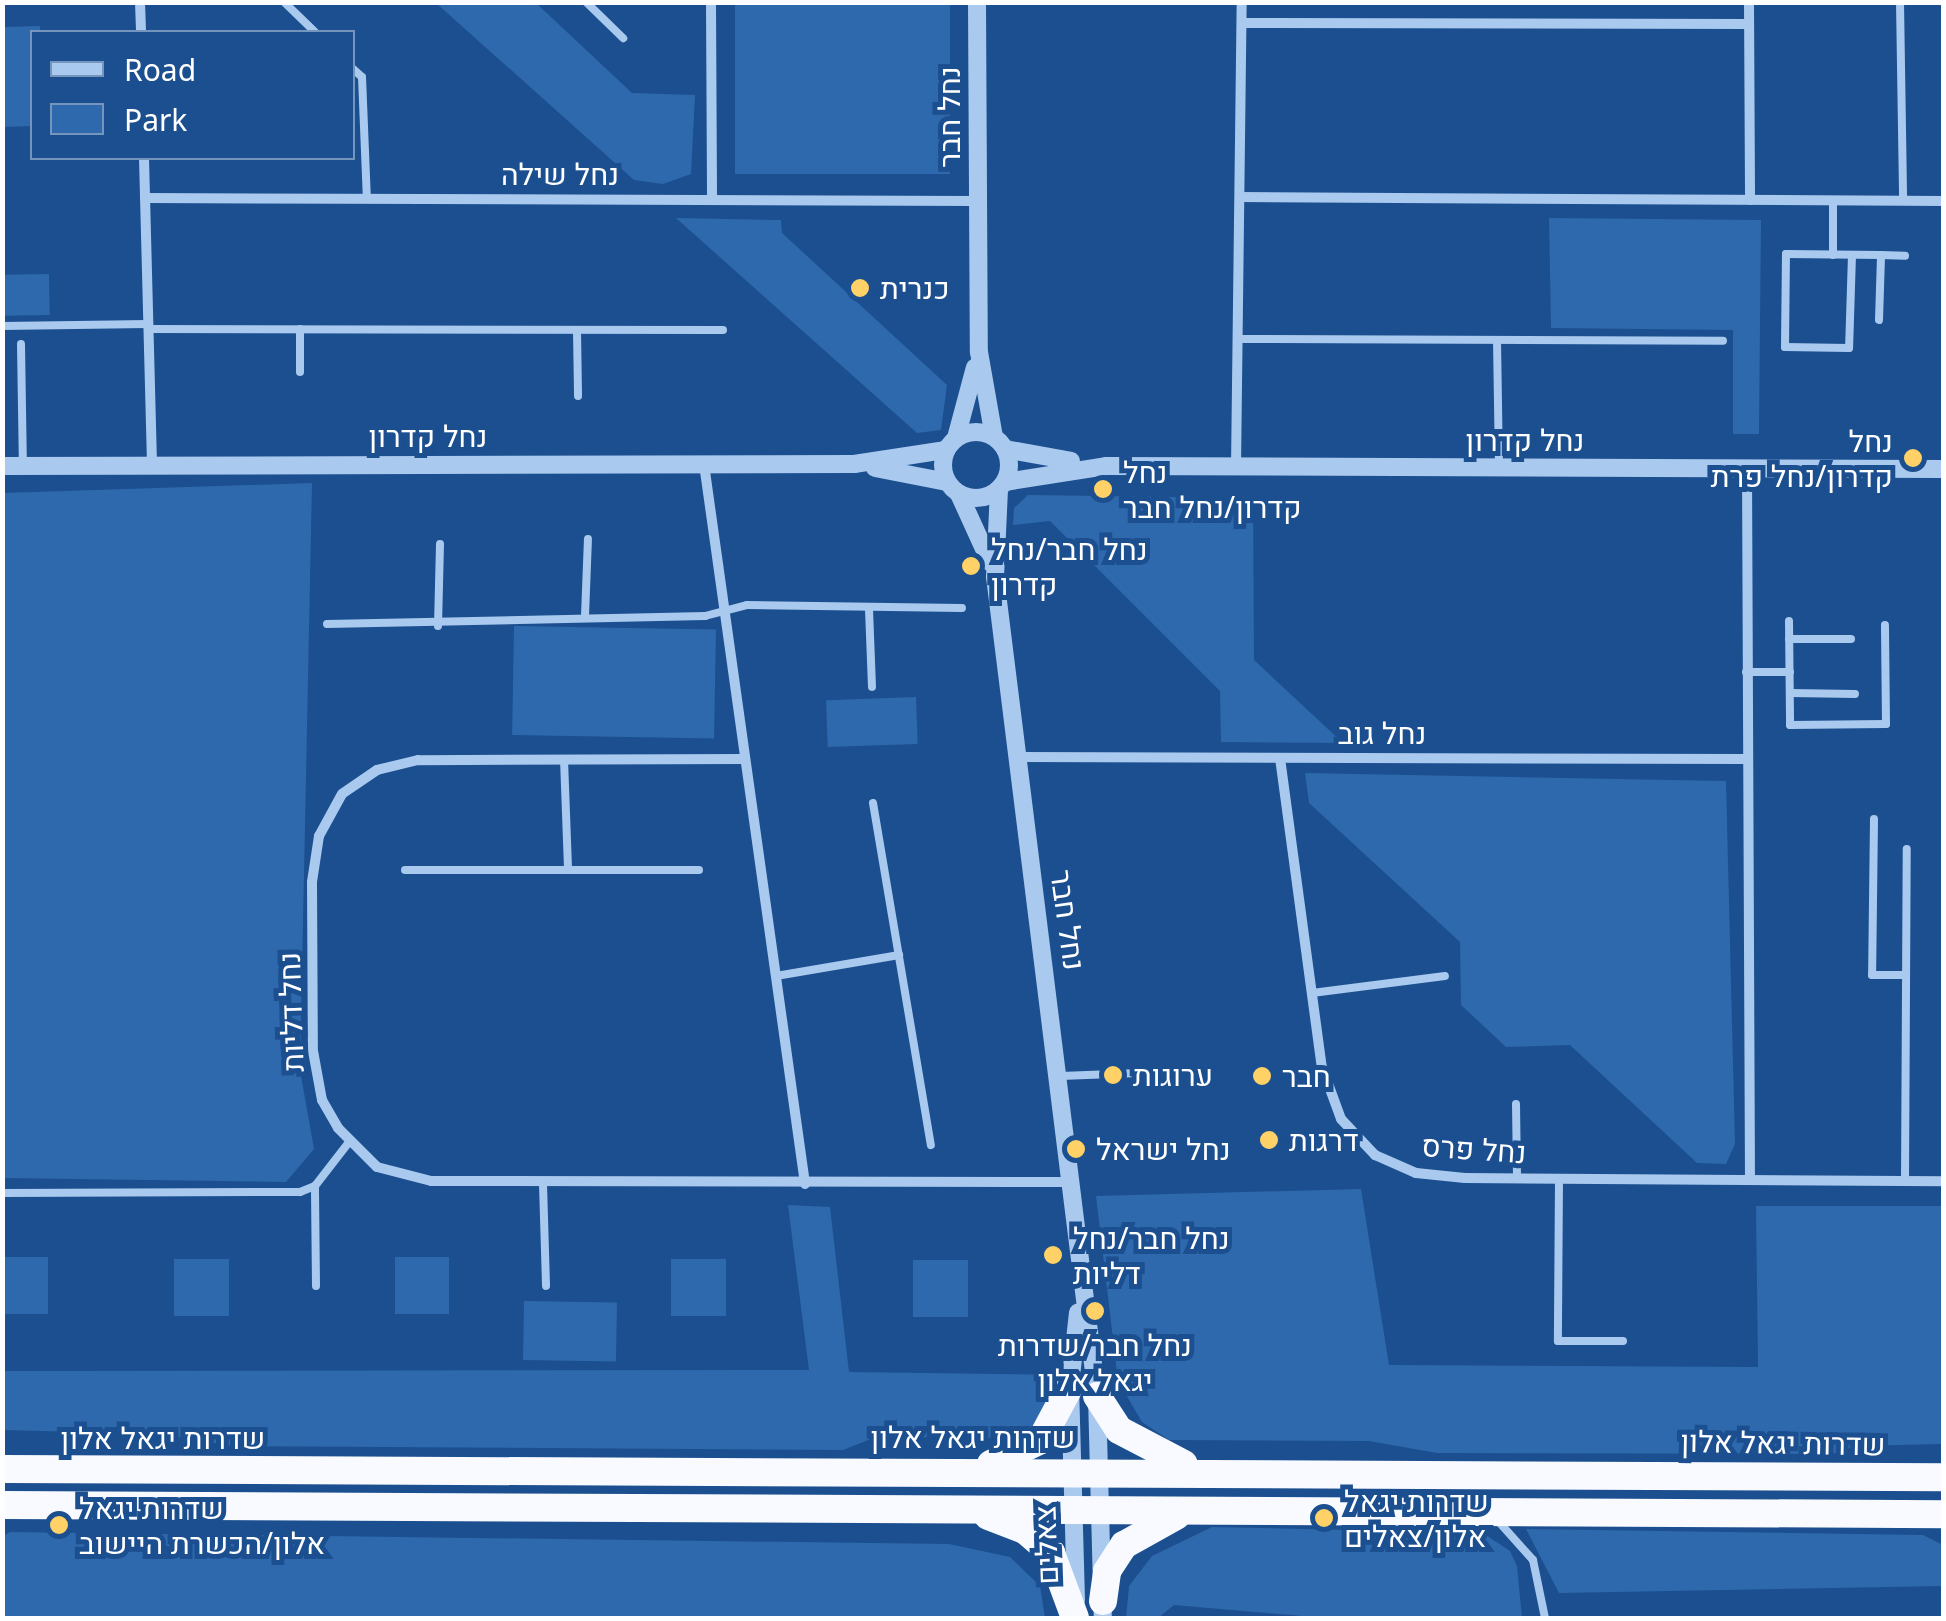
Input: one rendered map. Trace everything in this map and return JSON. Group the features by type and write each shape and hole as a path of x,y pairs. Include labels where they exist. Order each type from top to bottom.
{"highway":[{"path":"966,1469 1018,1455 1041,1440 1084,1391 1108,1420 1132,1440 1205,1470"},
{"name":"שדרות יגאל אלון","path":"9,1468 1205,1470 1944,1478"},
{"path":"1891,1477 1944,1468"},
{"path":"8,1506 1944,1514"},
{"path":"952,1510 1012,1524 1042,1544 1064,1576 1076,1618"},
{"path":"1103,1610 1107,1571 1134,1534 1202,1511"},
{"path":"1887,1514 1944,1536"}],"street":[{"path":"140,2 141,30"},
{"path":"711,2 712,200"},
{"name":"נחל חבר","path":"977,2 979,352 1000,443"},
{"path":"1236,467 1242,2"},
{"path":"1749,2 1750,200"},
{"path":"1242,23 1749,24"},
{"path":"144,160 152,462"},
{"path":"1240,197 1944,200"},
{"name":"נחל שילה","path":"145,198 976,200"},
{"name":"נחל חבר","path":"950,444 979,352"},
{"path":"978,431 1000,443 1002,486 984,497 953,488 950,444 978,431"},
{"name":"נחל קדרון","path":"1000,443 1106,466"},
{"name":"נחל קדרון","path":"2,466 152,462 854,464 950,444"},
{"path":"704,464 728,610 745,760 806,1184"},
{"name":"נחל קדרון","path":"854,464 953,488"},
{"name":"נחל קדרון","path":"1002,486 1106,466 1944,469"},
{"path":"1747,468 1750,1180"},
{"name":"נחל חבר","path":"1002,486 995,577 1061,1076 1082,1272 1086,1510"},
{"name":"נחל חבר","path":"953,488 995,577"},
{"name":"נחל גוב","path":"1019,757 1746,760"},
{"name":"נחל דליות","path":"745,760 564,758 396,764 357,781 327,814 312,882 314,1051 322,1100 349,1142 377,1167 407,1178 543,1184 1074,1182"},
{"name":"נחל פרס","path":"1280,758 1330,1096 1366,1147 1416,1173 1559,1179 1944,1181"},
{"name":"נחל חבר","path":"1082,1272 1086,1470"},
{"name":"צאלים","path":"1076,1618 1086,1470"},
{"name":"צאלים","path":"1086,1510 1103,1610"}],"lane":[{"path":"284,2 313,30"},
{"path":"586,2 623,38"},
{"path":"1900,2 1902,200"},
{"path":"355,71 362,77 367,198"},
{"path":"1833,200 1834,254"},
{"path":"1852,255 1849,348 1785,348 1786,254 1834,254 1904,256"},
{"path":"1879,320 1881,255"},
{"path":"2,326 722,330"},
{"path":"300,329 300,372"},
{"path":"577,330 578,396"},
{"path":"1238,338 1723,342"},
{"path":"1498,340 1499,468"},
{"path":"21,344 23,466"},
{"path":"585,616 588,539"},
{"path":"438,626 440,544"},
{"path":"327,624 438,626 728,610 962,608"},
{"path":"869,610 872,687"},
{"path":"1789,621 1790,725 1886,724 1884,625"},
{"path":"1789,638 1850,638"},
{"path":"1746,672 1790,672"},
{"path":"1790,693 1856,694"},
{"path":"564,758 568,870"},
{"path":"872,803 932,1145"},
{"path":"1874,819 1872,975 1906,976"},
{"path":"1905,1180 1906,849"},
{"path":"405,870 699,870"},
{"path":"776,976 899,954"},
{"path":"1312,994 1445,976"},
{"path":"1061,1076 1139,1073"},
{"path":"1516,1104 1518,1178"},
{"path":"2,1192 300,1192 315,1186 349,1142"},
{"path":"1559,1179 1558,1341 1622,1341"},
{"path":"543,1184 546,1286"},
{"path":"315,1186 316,1286"},
{"path":"1477,1512 1502,1523 1525,1545 1542,1590 1545,1618"}],"green space":[{"path":"436,3 536,3 632,93 695,95 691,174 663,184 634,180"},
{"path":"735,3 950,3 950,174 735,174"},
{"path":"40,26 40,30 30,30 30,126 3,127 3,27"},
{"path":"676,218 781,220 782,233 947,385 941,430 917,433"},
{"path":"1549,218 1761,220 1759,434 1733,434 1733,330 1551,328"},
{"path":"49,274 50,315 4,316 3,275"},
{"path":"312,483 300,1070 314,1149 286,1182 3,1178 3,493"},
{"path":"1028,495 1253,498 1254,660 1343,743 1221,742 1220,691 1050,521 1013,525 1014,508"},
{"path":"514,626 716,630 714,739 512,735"},
{"path":"916,697 918,744 828,747 826,700"},
{"path":"1305,773 1726,781 1735,1144 1726,1164 1697,1163 1570,1045 1506,1047 1461,1005 1460,942 1309,803"},
{"path":"1361,1189 1389,1365 1758,1367 1756,1206 1943,1206 1943,1444 1856,1446 1832,1454 1437,1453 1369,1441 1169,1440 1142,1422 1118,1381 1096,1196"},
{"path":"788,1205 830,1207 849,1372 1064,1375 1041,1423 1013,1438 876,1437 843,1450 233,1446 159,1434 3,1430 3,1371 809,1370"},
{"path":"2,1257 48,1257 48,1314 2,1314"},
{"path":"395,1257 449,1257 449,1314 395,1314"},
{"path":"174,1259 229,1259 229,1316 174,1316"},
{"path":"671,1259 726,1259 726,1316 671,1316"},
{"path":"913,1260 968,1260 968,1317 913,1317"},
{"path":"524,1301 617,1303 616,1362 523,1360"},
{"path":"1212,1527 1483,1533 1510,1551 1517,1566 1522,1618 1325,1618 1174,1605 1158,1618 1126,1618 1129,1586 1152,1556"},
{"path":"1526,1529 1923,1535 1943,1545 1943,1586 1559,1593"},
{"path":"10,1532 949,1544 1010,1557 1040,1586 1045,1618 3,1618 3,1536"}],"place":[{"name":"כנרית","path":"860,288"},
{"name":"נחל קדרון/נחל פרת","path":"1913,458"},
{"name":"נחל קדרון/נחל חבר","path":"1103,489"},
{"name":"נחל חבר/נחל קדרון","path":"971,566"},
{"name":"ערוגות","path":"1113,1075"},
{"name":"חבר","path":"1262,1076"},
{"name":"דרגות","path":"1269,1140"},
{"name":"נחל ישראל","path":"1076,1149"},
{"name":"נחל חבר/נחל דליות","path":"1053,1255"},
{"name":"נחל חבר/שדרות יגאל אלון","path":"1095,1311"},
{"name":"שדרות יגאל אלון/צאלים","path":"1324,1518"},
{"name":"שדרות יגאל אלון/הכשרת היישוב","path":"59,1525"}]}
